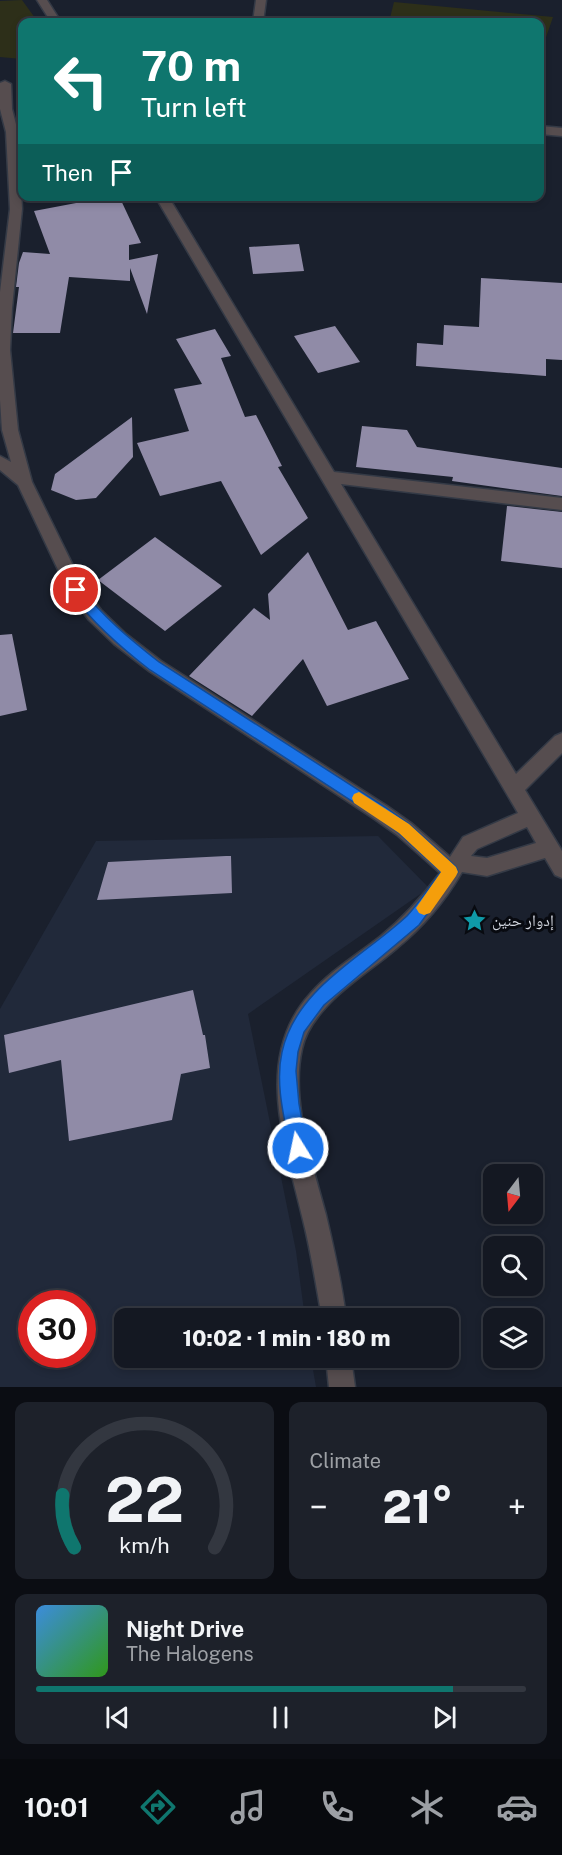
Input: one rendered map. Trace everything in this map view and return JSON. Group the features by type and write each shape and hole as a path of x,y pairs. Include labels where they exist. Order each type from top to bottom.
{"street":[{"path":"42,0 53,18"},
{"path":"259,18 261,0"},
{"path":"6,84 6,110 12,132 16,209 1,350 10,430 24,482 76,590 95,615 120,639 197,696 380,812 454,867 487,867 549,848"},
{"path":"544,130 562,132"},
{"path":"164,201 562,869"},
{"path":"0,461 24,482"},
{"path":"328,477 562,504"},
{"path":"514,788 562,741"},
{"path":"332,1308 320,1242 302,1169 291,1104 288,1071 290,1052 297,1028 319,1000 402,931 424,908 470,843 529,817"},
{"path":"340,1368 342,1387"}],"shaded area":[{"path":"378,836 429,888 248,1014 296,1251 304,1308 114,1308 114,1368 313,1368 316,1387 0,1387 0,1009 96,841"}],"green space":[{"path":"22,0 35,18 18,18 18,59 0,57 0,1"},
{"path":"394,2 553,17 544,43 544,18 390,18"}],"building":[{"path":"87,201 121,201 141,243 129,245 129,260 158,254 147,314 130,268 130,281 69,277 60,333 13,333 19,287 16,287 23,252 50,254 34,211"},
{"path":"299,244 304,271 253,274 249,247"},
{"path":"481,278 562,283 562,360 546,359 546,376 416,366 417,343 443,345 444,325 479,327"},
{"path":"335,326 360,362 318,373 294,336"},
{"path":"215,329 231,356 221,358 245,417 256,415 282,466 278,467 308,518 261,555 221,481 160,496 137,443 189,431 174,389 202,384 176,339"},
{"path":"132,417 133,457 96,498 76,500 51,490 55,474"},
{"path":"362,426 407,430 417,447 562,468 562,496 452,481 453,477 356,467"},
{"path":"507,506 562,512 562,568 501,561"},
{"path":"155,537 222,586 165,631 98,580"},
{"path":"308,552 348,630 376,621 409,679 327,706 303,659 252,716 189,676 254,608 270,620 268,594"},
{"path":"12,634 27,710 0,716 0,635"},
{"path":"231,856 232,893 97,900 108,862"},
{"path":"193,990 203,1035 205,1035 210,1068 181,1074 172,1120 69,1141 61,1060 9,1073 4,1035"}],"slow traffic":[{"path":"359,798 404,829 450,872 424,908"}],"place":[{"name":"إدوار حنين","path":"474,920"}],"route":[{"path":"76,590 95,615 120,639 155,666 197,696 380,812 404,829 450,872 413,920 319,1000 297,1028 290,1052 288,1071 298,1148"}]}
